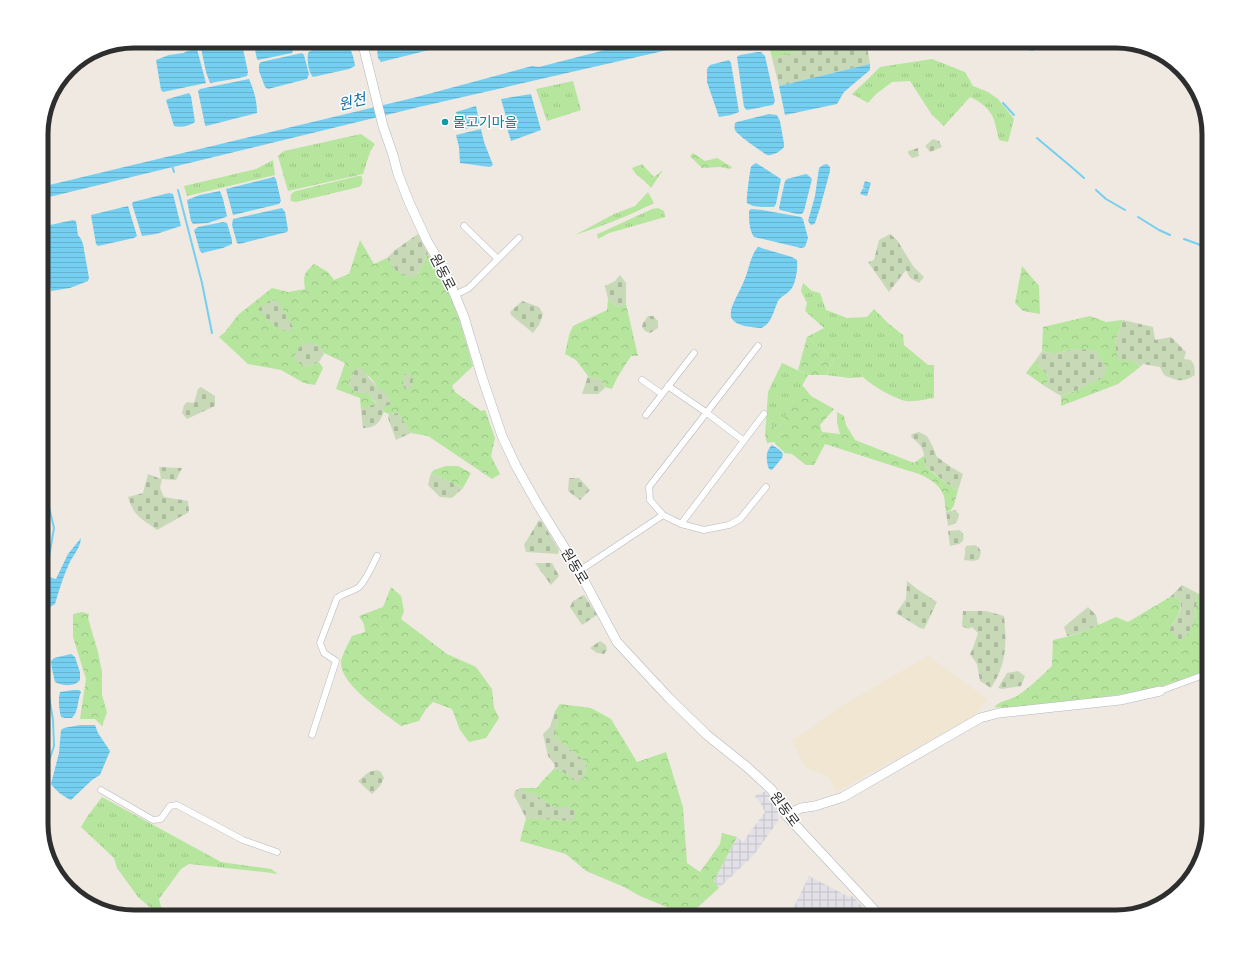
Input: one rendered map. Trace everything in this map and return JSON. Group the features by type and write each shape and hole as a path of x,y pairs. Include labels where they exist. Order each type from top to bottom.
{"street":[{"name":"원동로","path":"364,48 377,104 398,174 426,241 445,271 464,317 502,436 513,460 538,505 579,571 617,642 669,698 707,735 772,790 786,815 874,910"},
{"path":"464,226 498,259"},
{"path":"455,295 470,288 519,238"},
{"path":"758,346 649,487 650,500 662,515 681,524 704,530 729,525 740,519 766,487"},
{"path":"646,415 694,353"},
{"path":"642,380 662,394"},
{"path":"668,386 707,412 744,441"},
{"path":"681,524 764,414"},
{"path":"579,571 662,515"},
{"path":"312,735 336,661 324,653 320,643 337,598 342,594 359,587 377,556"},
{"path":"786,815 801,808 815,806 843,797 980,718 999,713 1120,700 1160,691 1202,676"},
{"path":"101,790 153,820 160,819 170,806 177,805 243,840 277,852"}],"shaded area":[{"path":"928,656 987,699 975,717 836,792 830,778 805,767 792,740 811,729 838,708"},
{"path":"766,791 779,812 778,821 753,856 719,888 714,881 737,837 743,842 765,812 755,796"},
{"path":"809,876 849,897 853,896 865,910 792,910"}],"green space":[{"path":"770,48 813,48 772,58"},
{"path":"813,48 867,48 870,64 779,86 772,58"},
{"path":"932,59 965,72 973,86 988,92 998,99 1014,119 1008,142 999,140 994,119 988,109 970,97 944,126 932,115 910,81 892,82 876,94 868,103 852,94 880,67"},
{"path":"573,81 581,110 547,121 536,89"},
{"path":"361,134 375,144 370,152 363,174 288,191 278,156 284,151"},
{"path":"933,139 939,141 942,147 930,152 925,146"},
{"path":"918,148 919,156 912,158 908,151"},
{"path":"693,153 705,161 717,158 732,167 730,169 720,167 702,168 690,156"},
{"path":"273,160 275,175 187,196 184,186 256,169"},
{"path":"642,164 654,177 663,170 651,188 633,171 632,168"},
{"path":"361,176 362,179 362,184 359,187 296,202 291,201 291,194 296,191"},
{"path":"648,192 654,203 596,228 575,235 614,214 635,206"},
{"path":"658,208 664,211 665,217 609,233 598,239 597,234 652,209"},
{"path":"418,234 428,254 418,274 412,278 397,272 387,258 395,250"},
{"path":"890,234 897,240 913,266 924,277 919,283 910,278 906,270 889,292 868,262 874,260 879,240"},
{"path":"360,240 374,264 387,258 397,272 418,274 428,254 443,278 458,315 473,366 452,386 455,392 481,411 485,410 495,438 491,456 500,474 492,479 428,436 411,433 398,413 389,414 384,412 378,390 373,380 364,374 354,373 349,380 354,391 369,392 372,399 377,404 361,410 360,398 336,389 345,363 324,353 315,343 306,367 319,362 323,368 315,385 304,383 281,370 248,364 219,337 225,332 238,315 272,288 288,292 305,289 305,275 314,264 328,272 334,280 349,274"},
{"path":"1022,266 1039,286 1040,314 1023,311 1015,303"},
{"path":"620,275 626,283 626,304 617,307 608,299 605,286 615,281"},
{"path":"803,283 812,291 820,293 826,310 847,318 867,317 874,309 903,335 904,345 928,365 934,365 934,398 906,401 896,398 883,391 863,377 850,378 826,375 834,359 807,337 824,328 805,311 807,303 801,291"},
{"path":"608,299 617,307 626,304 638,356 631,356 612,389 605,387 602,380 588,376 576,360 565,354 569,335 573,326 607,310"},
{"path":"277,300 293,327 289,332 280,329 268,320 258,309 269,301"},
{"path":"522,301 539,307 543,314 539,325 533,333 511,315 510,312"},
{"path":"648,316 653,316 658,321 658,328 650,333 645,331 642,327"},
{"path":"1090,316 1106,322 1123,320 1115,343 1140,367 1118,384 1061,406 1061,396 1080,389 1075,349 1054,354 1042,351 1043,327"},
{"path":"1123,320 1153,327 1155,340 1171,337 1186,352 1184,359 1191,360 1194,365 1195,375 1187,379 1177,380 1164,375 1160,367 1143,364 1140,367 1133,361 1118,360 1115,343"},
{"path":"807,337 834,359 826,375 808,375 798,370"},
{"path":"315,343 324,353 319,362 306,367 294,360 296,352 302,344"},
{"path":"1075,349 1095,350 1106,368 1104,377 1080,389 1061,396 1046,387 1049,377 1035,361 1042,351 1054,354"},
{"path":"1035,361 1049,377 1046,387 1026,373"},
{"path":"782,363 808,375 778,429 766,422 768,392"},
{"path":"355,368 362,368 378,389 383,390 389,397 391,404 383,407 384,412 380,419 374,426 371,427 363,428 361,410 377,403 372,399 369,393 358,393 351,388 349,380 354,373"},
{"path":"408,373 413,379 412,387 406,390 403,386 403,375"},
{"path":"588,376 602,380 605,388 598,394 582,394"},
{"path":"802,385 811,396 834,409 820,425 822,432 840,434 837,422 837,412 844,416 846,425 855,440 914,463 925,455 925,466 946,483 958,490 951,510 946,512 942,491 930,479 919,474 825,444 814,465 806,465 792,454 785,453 774,442 767,443 765,435 766,422 778,429"},
{"path":"201,387 215,396 215,406 187,419 182,413 184,405 187,402 194,403 198,389"},
{"path":"398,413 411,433 396,440 388,418 389,414"},
{"path":"919,432 927,436 937,457 963,474 958,490 950,486 925,466 921,446 911,437 912,434"},
{"path":"446,466 458,466 471,473 463,488 431,473 434,470"},
{"path":"159,467 182,468 176,480 162,479 160,488 164,497 188,501 189,512 157,530 142,520 133,509 128,497 143,493 148,474 161,479"},
{"path":"431,473 463,488 452,498 440,497 428,485"},
{"path":"569,478 579,478 590,490 580,500 568,491"},
{"path":"955,510 959,514 958,519 955,523 948,526 946,512"},
{"path":"539,520 542,522 559,550 558,554 526,552 524,545"},
{"path":"959,530 962,532 964,538 963,541 959,544 950,546 948,531"},
{"path":"975,545 981,552 979,559 974,561 964,560 966,546"},
{"path":"535,563 552,563 559,576 551,585"},
{"path":"907,581 937,602 924,629 896,613 906,599"},
{"path":"1182,585 1197,593 1194,619 1190,631 1181,641 1169,630 1180,611 1181,606 1179,598 1170,597"},
{"path":"391,587 401,596 404,611 401,619 447,654 476,667 492,689 494,708 499,718 486,738 469,742 460,730 452,709 433,702 426,709 419,721 401,726 364,698 348,680 343,671 341,660 352,636 365,632 364,624 359,616 383,607"},
{"path":"1197,593 1202,595 1201,673 1154,689 1073,702 1008,708 994,707 1020,694 1052,666 1053,640 1078,634 1116,617 1128,622 1170,597 1179,598 1180,611 1169,630 1195,617"},
{"path":"584,595 597,615 582,625 570,607 573,601"},
{"path":"1088,607 1096,615 1098,625 1078,634 1067,636 1064,627"},
{"path":"963,611 986,611 1004,616 1005,652 1002,666 991,688 980,681 977,664 970,654 978,633 972,627 968,629 962,626"},
{"path":"82,612 89,614 88,618 102,672 102,695 107,712 102,726 95,719 80,719 86,679 73,637 73,614"},
{"path":"600,641 606,645 607,650 604,654 597,653 590,648"},
{"path":"1018,671 1025,676 1021,686 1002,689 998,688 1007,673"},
{"path":"560,704 591,708 611,719 637,762 666,752 683,807 687,863 700,872 720,844 722,833 737,837 714,881 719,888 695,910 668,910 669,908 586,871 566,854 520,841 526,818 569,821 569,807 553,807 534,794 523,792 524,788 537,788 554,769 562,771 577,782 583,778 587,766 582,759 555,737 558,714 555,711"},
{"path":"555,711 558,713 555,737 582,759 587,766 583,778 577,783 562,771 554,769 555,765 548,756 543,734 550,727"},
{"path":"377,770 381,772 384,778 380,786 372,794 358,781 369,772"},
{"path":"520,788 524,788 524,792 534,794 553,807 568,807 576,812 576,817 569,821 526,818 514,795 515,791"},
{"path":"102,797 221,862 271,869 278,874 189,864 181,869 159,899 161,907 166,910 153,910 138,897 117,868 114,858 81,827"}],"water":[{"path":"153,48 170,48 158,51 154,50"},
{"path":"195,48 197,49 206,83 163,92 161,90 156,60 169,55 183,53"},
{"path":"201,48 243,49 248,72 247,76 210,83"},
{"path":"256,48 292,48 293,51 292,53 258,60 255,50"},
{"path":"322,48 350,48 355,66 349,69 313,77 308,66 308,53 310,51"},
{"path":"377,48 431,48 429,50 381,62 378,58"},
{"path":"613,48 676,48 419,107 48,197 48,185 417,97 532,66 539,67"},
{"path":"1018,48 1034,48 1033,51"},
{"path":"761,52 765,56 775,101 773,105 747,110 744,107 737,57 740,55"},
{"path":"302,53 304,55 309,74 307,79 268,89 265,87 259,71 259,64 261,62"},
{"path":"729,60 731,63 739,112 719,117 707,82 707,69 710,65"},
{"path":"870,64 870,70 844,92 837,104 785,115 779,86"},
{"path":"249,79 255,96 257,113 206,126 198,91 200,89"},
{"path":"189,93 191,96 195,122 185,126 174,126 166,100"},
{"path":"531,94 541,130 511,141 507,128 509,127 501,99"},
{"path":"476,106 480,125 461,130 456,112"},
{"path":"769,114 777,115 780,121 784,147 774,154 767,155 744,139 735,130 735,123"},
{"path":"481,129 484,142 493,165 490,167 460,163 459,147 456,135"},
{"path":"756,163 781,179 776,204 774,207 756,206 747,203 751,167"},
{"path":"827,164 830,167 830,171 815,223 811,225 808,221 815,196 819,168"},
{"path":"806,174 812,179 802,214 780,210 779,208 785,181 787,179"},
{"path":"274,177 276,179 281,201 279,204 233,215 226,189"},
{"path":"865,181 871,183 867,196 860,194 863,188 867,189 863,187"},
{"path":"220,191 227,216 208,223 193,224 191,221 187,200 200,195"},
{"path":"169,193 173,194 181,226 156,234 142,236 132,204 133,202"},
{"path":"128,206 137,236 98,246 96,244 91,215"},
{"path":"282,208 285,212 287,232 239,244 237,243 232,225 233,219"},
{"path":"751,209 801,217 803,219 808,238 805,247 801,248 754,237 750,224 749,211"},
{"path":"73,220 76,221 78,235 83,244 89,278 88,281 70,288 51,291 48,274 48,225"},
{"path":"223,222 227,223 232,244 223,248 202,253 200,251 194,230 198,227"},
{"path":"758,247 792,257 797,260 796,278 792,288 779,299 770,321 761,328 738,324 731,317 732,306 744,281 751,259"},
{"path":"772,445 783,454 782,458 772,470 769,469 767,456 768,450"},
{"path":"81,538 78,549 65,574 55,604 48,608 49,577 56,579 68,554"},
{"path":"71,654 75,657 80,672 80,680 72,685 55,682 51,661 54,658"},
{"path":"79,690 81,692 76,712 72,718 61,717 59,704 60,692"},
{"path":"80,725 95,725 98,733 110,751 100,775 92,780 71,800 55,789 51,784 59,753 61,730"}],"waterway":[{"path":"1003,103 1014,115"},
{"path":"1037,138 1084,178"},
{"path":"172,165 174,172"},
{"path":"178,190 202,283 212,333"},
{"path":"1096,190 1106,199 1125,210"},
{"path":"1138,217 1170,235"},
{"path":"1184,239 1202,246"},
{"path":"48,503 54,528 48,563"},
{"path":"48,690 53,720 54,746 48,764"}],"place":[{"name":"물고기마을","path":"445,122"}],"water label":[{"name":"원천","path":"352,102"}]}
